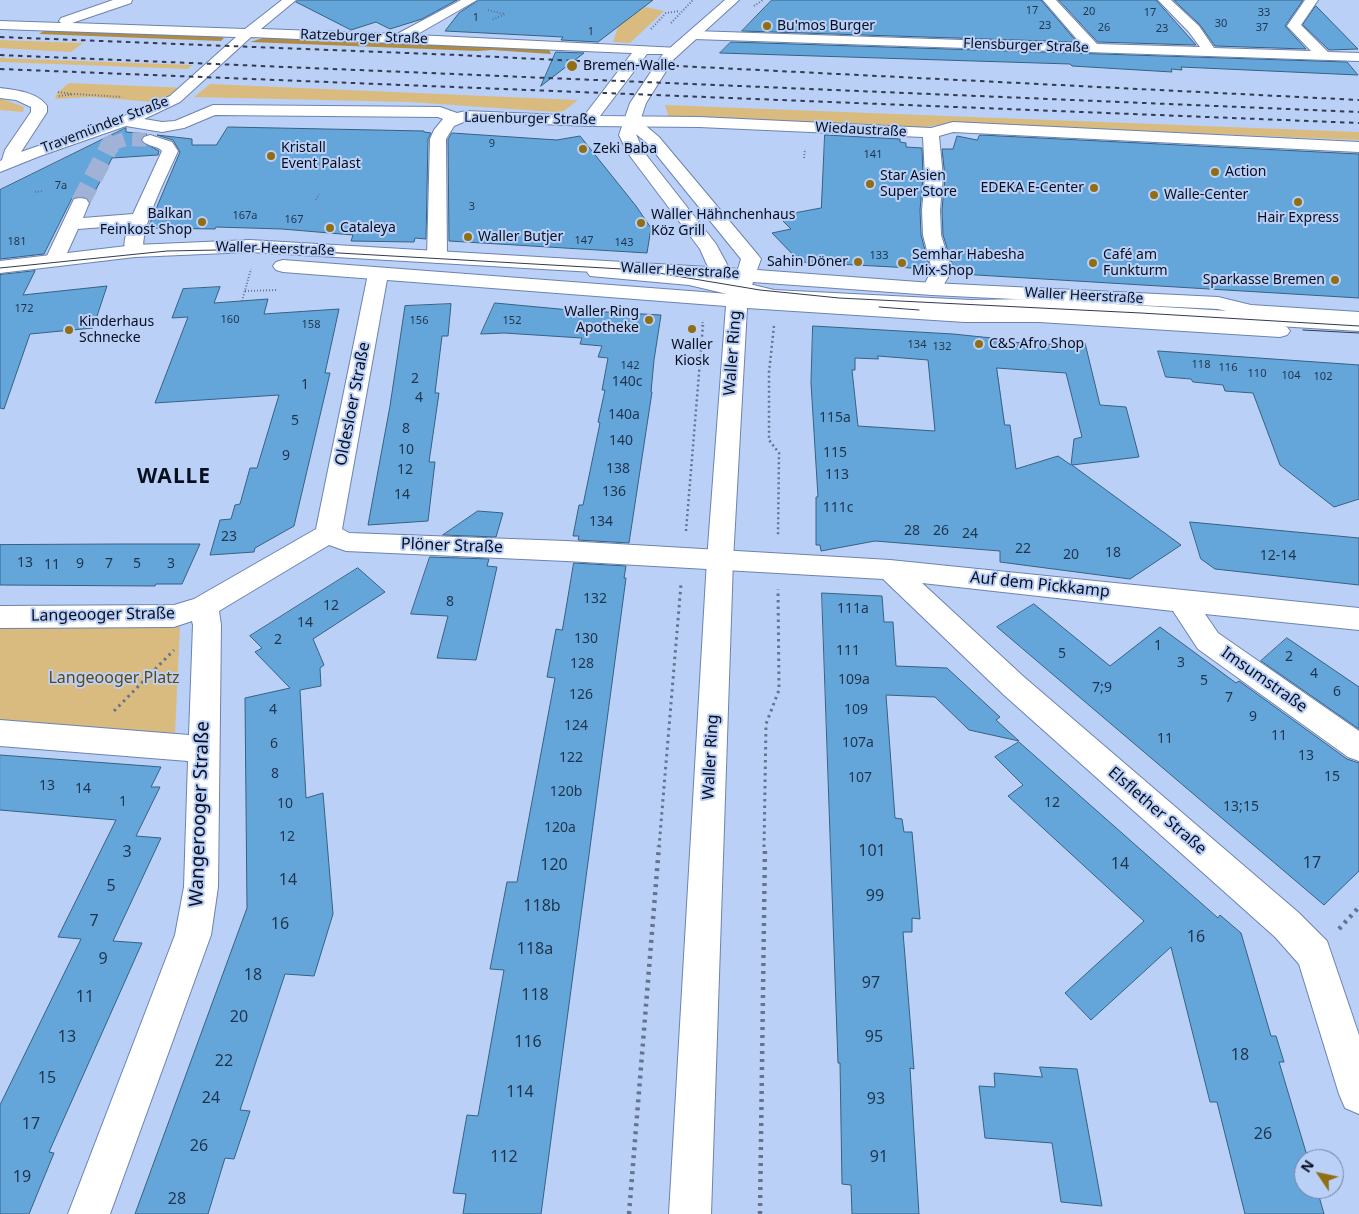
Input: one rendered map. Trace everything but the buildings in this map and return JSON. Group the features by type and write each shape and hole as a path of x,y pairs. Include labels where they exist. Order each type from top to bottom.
{"street":[{"path":"55,26 84,13 126,0"},
{"name":"Travemünder Straße","path":"4,163 126,120 175,99 248,33 290,0"},
{"path":"400,38 471,0"},
{"path":"714,0 680,34 674,50 638,103 627,135 635,152 709,248 734,286"},
{"path":"674,50 694,36 733,0"},
{"path":"1048,0 1093,48"},
{"path":"1164,0 1194,29 1210,52"},
{"path":"1312,0 1294,26 1323,56"},
{"name":"Ratzeburger Straße","path":"0,25 400,38 674,50"},
{"name":"Flensburger Straße","path":"694,36 1359,57"},
{"path":"591,121 592,114 643,49"},
{"path":"0,93 15,94 29,99 39,106 39,112 4,163"},
{"path":"126,120 162,127 178,125 213,110 440,112 455,118"},
{"name":"Lauenburger Straße","path":"438,257 438,139 445,124 455,118 466,116 631,122"},
{"name":"Wiedaustraße","path":"631,122 712,123 931,133 934,177 931,210 932,235 942,270 932,289"},
{"name":"Waller Ring","path":"631,122 653,140 751,259 734,286 690,1214"},
{"path":"931,133 953,127 1359,147"},
{"path":"135,251 133,244 140,219 170,150 166,145 150,140"},
{"path":"55,260 80,203"},
{"path":"71,224 140,219"},
{"name":"Waller Heerstraße","path":"0,269 55,260 135,251 250,246 671,270 734,286 775,304 965,316 1049,316 1359,336"},
{"path":"0,269 133,256 245,250 660,276 734,286 774,296 971,306 1033,305 1359,325"},
{"name":"Waller Heerstraße","path":"0,284 161,265 253,264 697,298 734,286 932,289 1218,303 1251,311 1359,318"},
{"name":"Oldesloer Straße","path":"328,534 378,274"},
{"path":"206,615 328,534"},
{"name":"Plöner Straße","path":"328,534 346,542 720,560"},
{"name":"Auf dem Pickkamp","path":"720,560 890,570 1331,617 1359,618"},
{"name":"Elsflether Straße","path":"890,570 1014,686 1287,925 1314,954 1359,1094"},
{"name":"Imsumstraße","path":"1182,600 1208,640 1359,748"},
{"name":"Langeooger Straße","path":"0,617 206,615"},
{"name":"Wangerooger Straße","path":"89,1214 193,935 201,887 206,615"},
{"path":"0,733 203,749"}],"path":[{"path":"643,49 640,39 666,13 681,11"},
{"path":"35,192 44,191"},
{"path":"316,200 319,194"},
{"path":"242,301 253,264"},
{"path":"245,292 280,290"},
{"path":"629,1214 704,316 697,298"},
{"path":"775,304 769,372 769,440 779,452"},
{"path":"89,740 128,696 206,615"},
{"path":"760,1214 766,724 779,690"}],"green space":[{"path":"645,7 664,11 630,43 613,42 618,27 586,12 628,19"},
{"path":"0,40 83,43 71,52 0,48"},
{"path":"0,58 192,65 188,69 0,62"},
{"path":"69,83 188,88 166,103 91,97 55,99 57,93"},
{"path":"210,84 578,100 564,111 556,112 409,102 194,97"},
{"path":"0,98 24,107 23,112 0,110"},
{"path":"665,105 1359,132 1359,140 950,123 919,128 669,118"},
{"name":"Langeooger Platz","path":"0,626 180,627 175,734 0,724"}],"shaded area":[{"path":"47,29 218,36 224,38 221,41 39,34"},
{"path":"263,38 543,49 549,50 551,54 492,50 250,42"}],"tunnel":[{"path":"111,144 125,139 150,140"},
{"path":"80,203 110,145 115,143"}],"tram line":[{"path":"0,268 167,251 268,249 640,270 760,290 839,298 1359,326"},
{"path":"879,307 919,310"},
{"path":"1303,330 1359,333"}],"railway":[{"path":"0,37 458,55 1359,100"},
{"path":"0,55 1359,112"},
{"path":"0,69 1359,123"}],"place":[{"name":"Bu'mos Burger","path":"767,26"},
{"name":"Bremen-Walle","path":"572,66"},
{"name":"Zeki Baba","path":"583,149"},
{"name":"Kristall Event Palast","path":"271,156"},
{"name":"Action","path":"1215,172"},
{"name":"Star Asien Super Store","path":"870,184"},
{"name":"EDEKA E-Center","path":"1094,188"},
{"name":"Walle-Center","path":"1154,195"},
{"name":"Hair Express","path":"1298,202"},
{"name":"Balkan Feinkost Shop","path":"202,222"},
{"name":"Waller Hähnchenhaus Köz Grill","path":"641,223"},
{"name":"Cataleya","path":"330,228"},
{"name":"Waller Butjer","path":"468,237"},
{"name":"Sahin Döner","path":"858,262"},
{"name":"Semhar Habesha Mix-Shop","path":"902,263"},
{"name":"Café am Funkturm","path":"1093,263"},
{"name":"Sparkasse Bremen","path":"1335,280"},
{"name":"Waller Ring Apotheke","path":"649,320"},
{"name":"Waller Kiosk","path":"692,329"},
{"name":"Kinderhaus Schnecke","path":"69,330"},
{"name":"C&S Afro Shop","path":"979,344"}],"district":[{"name":"WALLE","path":"174,477"}]}
